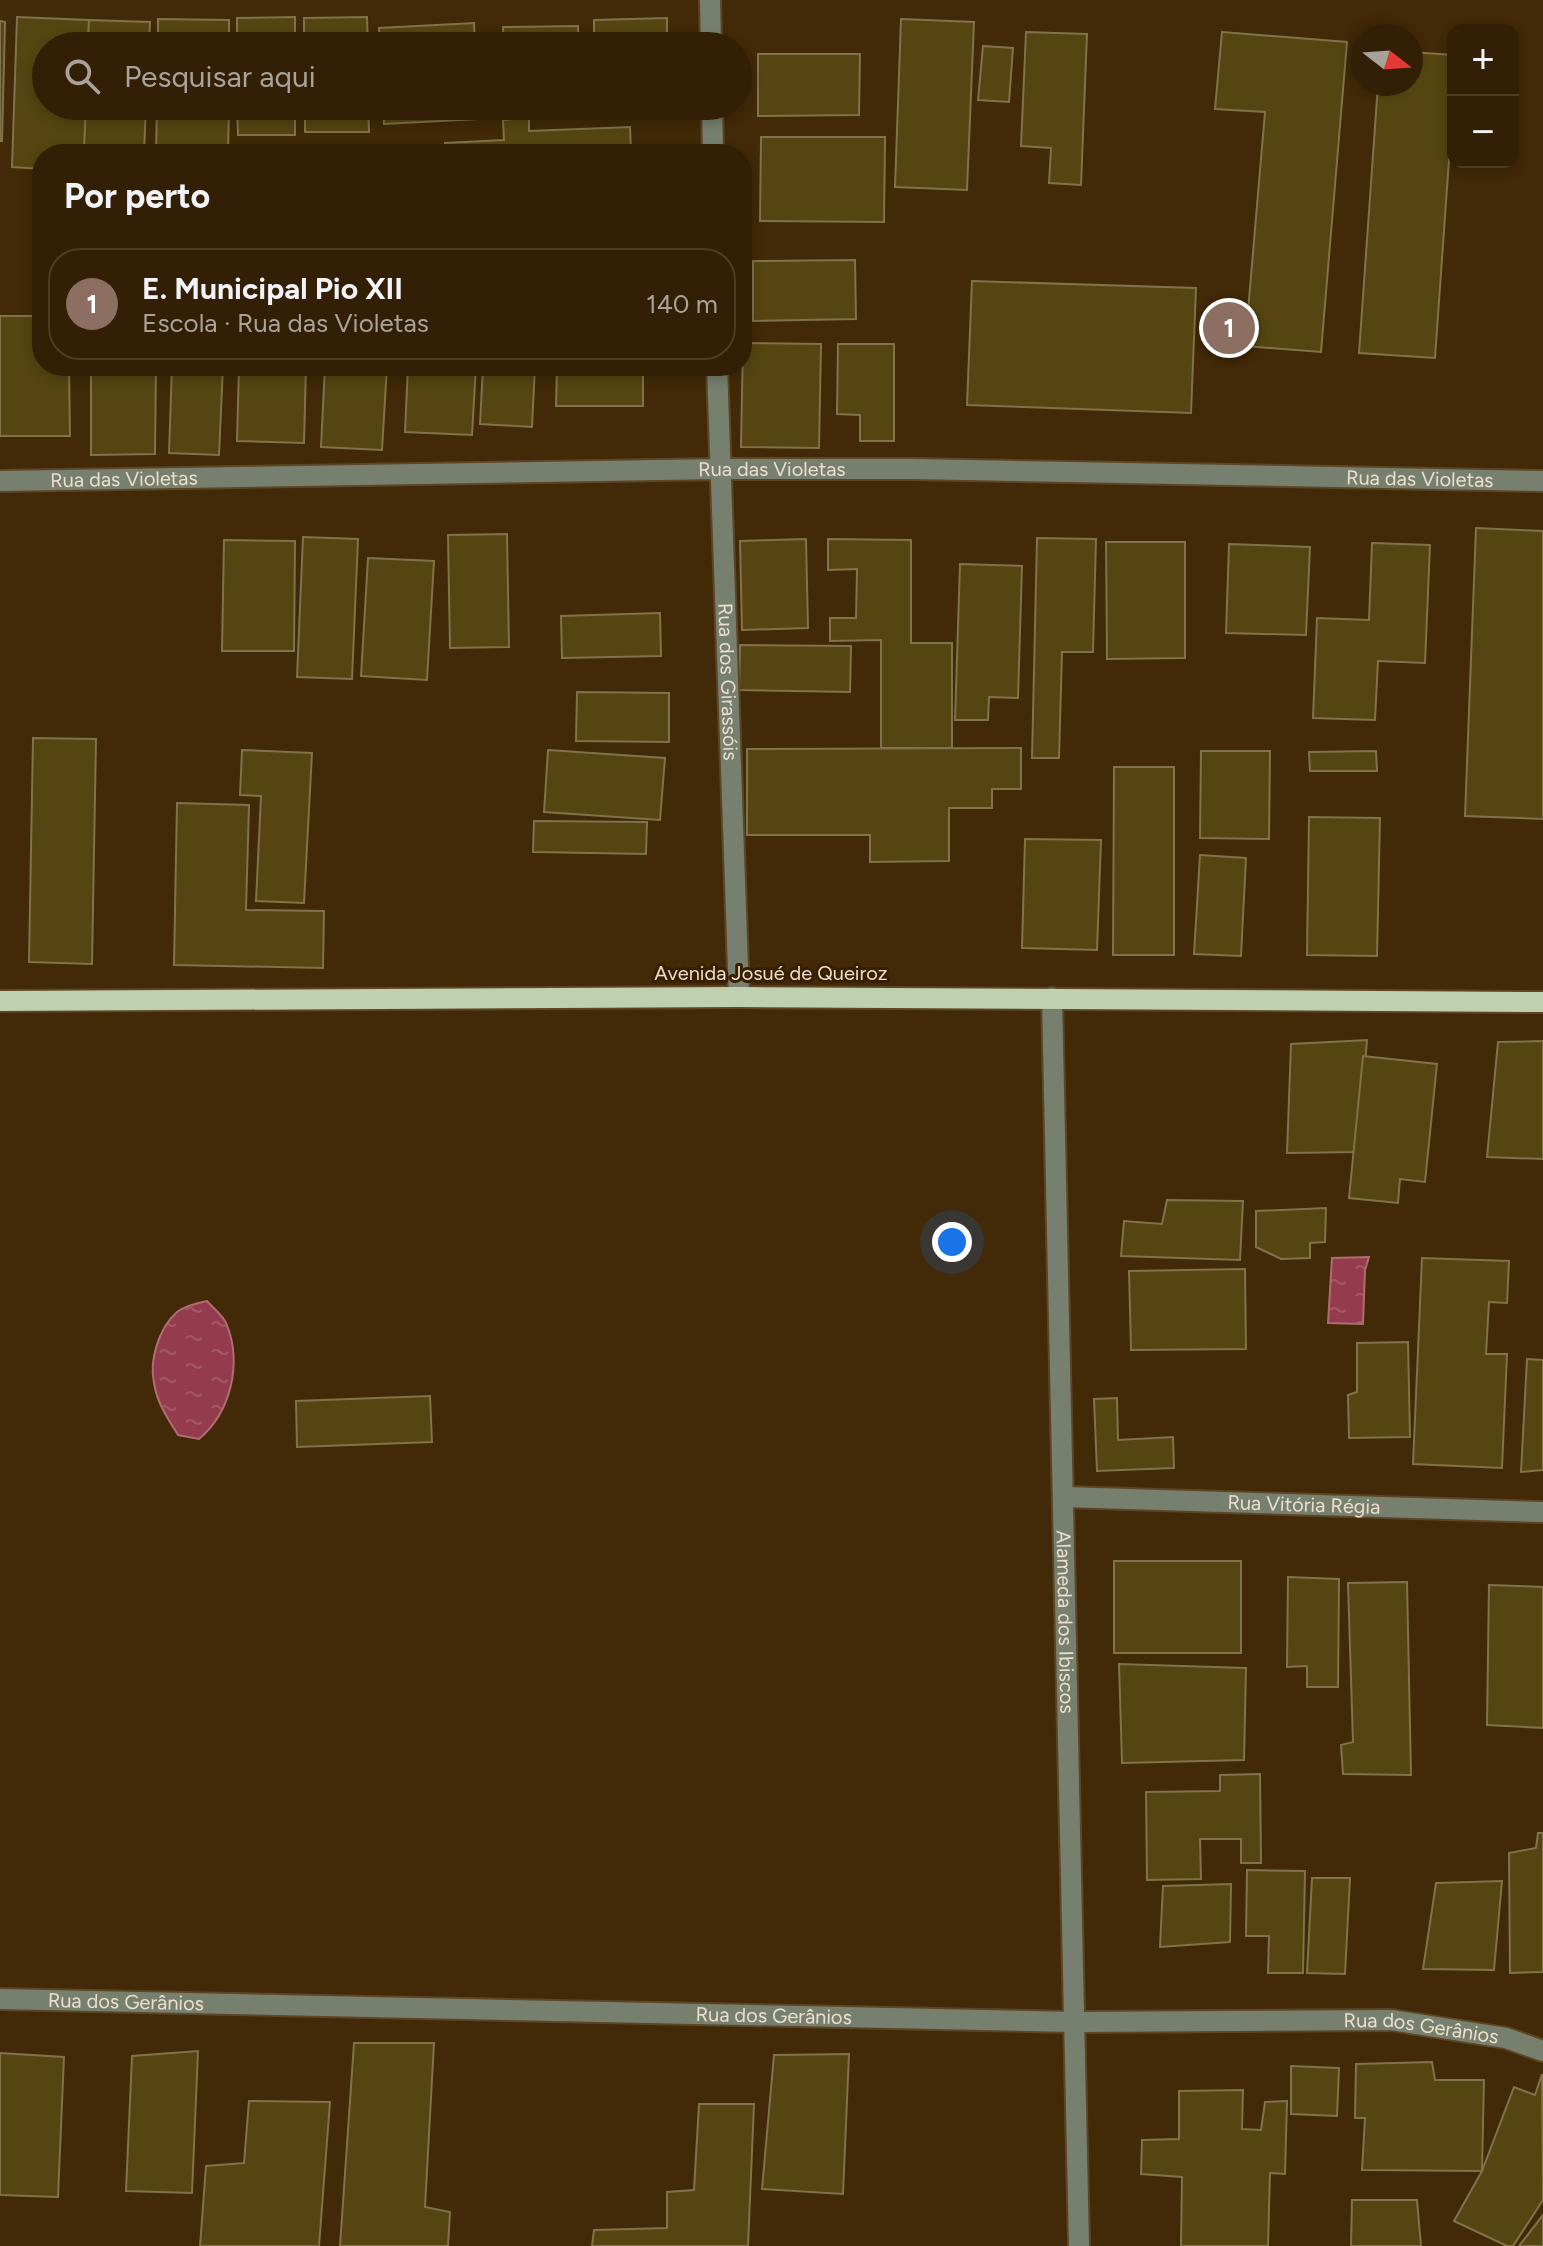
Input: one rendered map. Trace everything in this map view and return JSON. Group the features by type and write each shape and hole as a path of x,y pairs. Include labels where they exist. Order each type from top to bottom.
{"main road":[{"name":"Avenida Josué de Queiroz","path":"0,1001 739,997 1543,1002"}],"street":[{"path":"710,0 711,32"},
{"path":"712,120 713,144"},
{"name":"Rua dos Girassóis","path":"717,376 739,997"},
{"name":"Rua das Violetas","path":"0,481 719,469 913,469 1543,481"},
{"name":"Alameda dos Ibiscos","path":"1052,998 1079,2246"},
{"name":"Rua Vitória Régia","path":"1064,1497 1543,1512"},
{"name":"Rua dos Gerânios","path":"0,1999 1073,2022 1391,2020 1506,2038 1543,2051"}],"water":[{"path":"1369,1257 1365,1270 1363,1324 1328,1323 1332,1258"},
{"path":"207,1301 227,1325 233,1371 231,1386 219,1415 199,1439 178,1435 170,1423 155,1390 153,1364 160,1335 177,1312"}],"building":[{"path":"17,17 89,20 89,32 32,32 32,120 85,120 84,144 32,144 32,168 12,167"},
{"path":"295,17 295,32 237,32 237,18"},
{"path":"367,17 368,32 304,32 304,18"},
{"path":"667,18 667,32 594,32 594,20"},
{"path":"158,19 229,20 229,32 158,32"},
{"path":"901,19 974,22 967,190 895,187"},
{"path":"89,20 150,22 150,32 89,32"},
{"path":"0,21 5,22 2,141 0,141"},
{"path":"474,23 474,32 379,32 379,28"},
{"path":"578,26 578,32 503,32 503,27"},
{"path":"1026,32 1087,34 1081,185 1049,183 1051,148 1021,146"},
{"path":"1222,32 1347,42 1321,352 1245,346 1265,112 1215,109"},
{"path":"983,46 1013,48 1009,102 978,100"},
{"path":"1423,53 1447,55 1448,168 1435,358 1359,353 1377,96 1423,96"},
{"path":"758,54 860,54 859,115 758,116"},
{"path":"85,120 145,120 144,144 84,144"},
{"path":"157,120 229,120 228,144 156,144"},
{"path":"237,120 295,120 295,135 238,135"},
{"path":"305,120 369,120 369,132 305,132"},
{"path":"384,120 460,120 384,124"},
{"path":"503,120 529,120 529,131 630,127 631,144 445,143 504,140"},
{"path":"761,137 885,137 884,222 760,221"},
{"path":"855,260 856,319 753,321 753,261"},
{"path":"972,281 1196,288 1191,413 967,405"},
{"path":"0,316 32,316 32,376 69,376 70,436 0,436"},
{"path":"752,343 821,344 819,448 741,447 742,376 752,376"},
{"path":"838,344 894,344 894,441 860,441 860,415 837,414"},
{"path":"91,376 156,376 155,454 91,455"},
{"path":"172,376 223,376 219,455 169,453"},
{"path":"239,376 306,376 304,443 237,441"},
{"path":"325,376 386,376 382,450 321,447"},
{"path":"408,376 475,376 472,435 405,432"},
{"path":"482,376 535,376 532,427 480,424"},
{"path":"557,376 643,376 643,406 556,406"},
{"path":"1476,528 1543,531 1543,819 1465,816"},
{"path":"507,534 509,647 450,648 448,535"},
{"path":"303,537 358,539 352,679 297,677"},
{"path":"1037,538 1096,539 1093,652 1062,652 1059,758 1032,758"},
{"path":"806,539 808,628 742,630 740,541"},
{"path":"828,539 911,540 911,643 952,643 952,748 881,748 881,640 830,641 830,618 856,618 857,569 828,570"},
{"path":"224,540 295,541 294,651 222,651"},
{"path":"1106,542 1185,542 1185,658 1107,659"},
{"path":"1372,543 1430,545 1425,663 1378,661 1375,720 1313,718 1317,618 1369,620"},
{"path":"1229,544 1310,547 1306,635 1226,633"},
{"path":"368,558 434,561 427,680 361,676"},
{"path":"960,564 1022,566 1018,698 989,697 988,720 955,720"},
{"path":"660,613 661,656 562,658 561,616"},
{"path":"740,645 851,646 850,692 739,690"},
{"path":"577,692 669,693 669,742 576,741"},
{"path":"33,738 96,739 92,964 29,962"},
{"path":"1021,748 1021,789 992,789 992,808 949,808 949,861 870,862 870,835 747,835 747,749"},
{"path":"242,750 312,753 304,903 256,901 261,796 240,795"},
{"path":"548,750 665,758 660,820 544,812"},
{"path":"1201,751 1270,751 1269,839 1200,838"},
{"path":"1376,751 1377,771 1310,771 1309,752"},
{"path":"1114,767 1174,767 1174,955 1113,955"},
{"path":"177,803 249,805 246,910 324,911 323,968 174,965"},
{"path":"1309,817 1380,818 1377,956 1307,955"},
{"path":"534,821 647,822 646,854 533,852"},
{"path":"1025,839 1101,840 1097,950 1022,948"},
{"path":"1200,855 1246,858 1241,956 1194,954"},
{"path":"1367,1040 1358,1152 1287,1153 1291,1044"},
{"path":"1543,1041 1543,1159 1487,1157 1498,1042"},
{"path":"1363,1056 1437,1064 1425,1182 1400,1179 1398,1203 1349,1198"},
{"path":"1167,1200 1243,1201 1240,1260 1121,1256 1124,1221 1162,1224"},
{"path":"1326,1208 1325,1242 1310,1243 1310,1258 1281,1259 1256,1247 1256,1211"},
{"path":"1422,1258 1509,1261 1507,1303 1489,1302 1486,1354 1507,1354 1502,1468 1413,1464"},
{"path":"1245,1269 1246,1349 1131,1350 1129,1271"},
{"path":"1408,1342 1410,1437 1349,1438 1348,1395 1357,1392 1357,1343"},
{"path":"1527,1359 1543,1360 1543,1470 1521,1472"},
{"path":"430,1396 432,1442 297,1447 296,1401"},
{"path":"1117,1398 1118,1440 1173,1437 1174,1468 1097,1471 1094,1399"},
{"path":"1114,1561 1241,1561 1241,1653 1114,1653"},
{"path":"1288,1577 1339,1579 1338,1687 1307,1687 1307,1666 1287,1667"},
{"path":"1407,1582 1411,1775 1343,1774 1341,1745 1353,1742 1348,1583"},
{"path":"1489,1585 1543,1587 1543,1728 1487,1725"},
{"path":"1119,1664 1246,1668 1244,1760 1122,1763"},
{"path":"1260,1774 1261,1863 1241,1863 1241,1839 1200,1839 1201,1879 1147,1880 1146,1792 1220,1791 1220,1775"},
{"path":"1538,1833 1543,1833 1543,1972 1510,1973 1509,1853 1536,1848"},
{"path":"1247,1870 1305,1871 1303,1973 1268,1973 1269,1936 1246,1936"},
{"path":"1312,1878 1350,1878 1345,1974 1307,1973"},
{"path":"1502,1881 1494,1970 1423,1969 1436,1883"},
{"path":"1231,1884 1230,1942 1160,1947 1163,1886"},
{"path":"354,2043 434,2043 425,2207 450,2212 448,2246 340,2246"},
{"path":"198,2051 192,2193 126,2191 132,2056"},
{"path":"0,2053 64,2057 58,2197 0,2195"},
{"path":"849,2054 843,2194 762,2189 774,2055"},
{"path":"1432,2062 1435,2080 1484,2080 1482,2171 1362,2170 1365,2118 1355,2118 1356,2064"},
{"path":"1291,2066 1339,2068 1337,2116 1291,2114"},
{"path":"1542,2074 1543,2200 1513,2246 1507,2246 1454,2221 1482,2171 1514,2087 1535,2095"},
{"path":"1243,2090 1242,2129 1261,2130 1265,2102 1287,2101 1285,2174 1270,2173 1268,2246 1181,2246 1182,2177 1141,2174 1142,2140 1179,2139 1179,2091"},
{"path":"249,2101 330,2102 319,2246 200,2246 206,2166 244,2163"},
{"path":"699,2104 754,2104 748,2246 592,2246 594,2230 667,2228 667,2192 694,2190"},
{"path":"1352,2200 1417,2200 1421,2246 1351,2246"},
{"path":"1543,2215 1543,2246 1519,2246"}],"place":[{"name":"E. Municipal Pio XII","path":"1229,328"}]}
